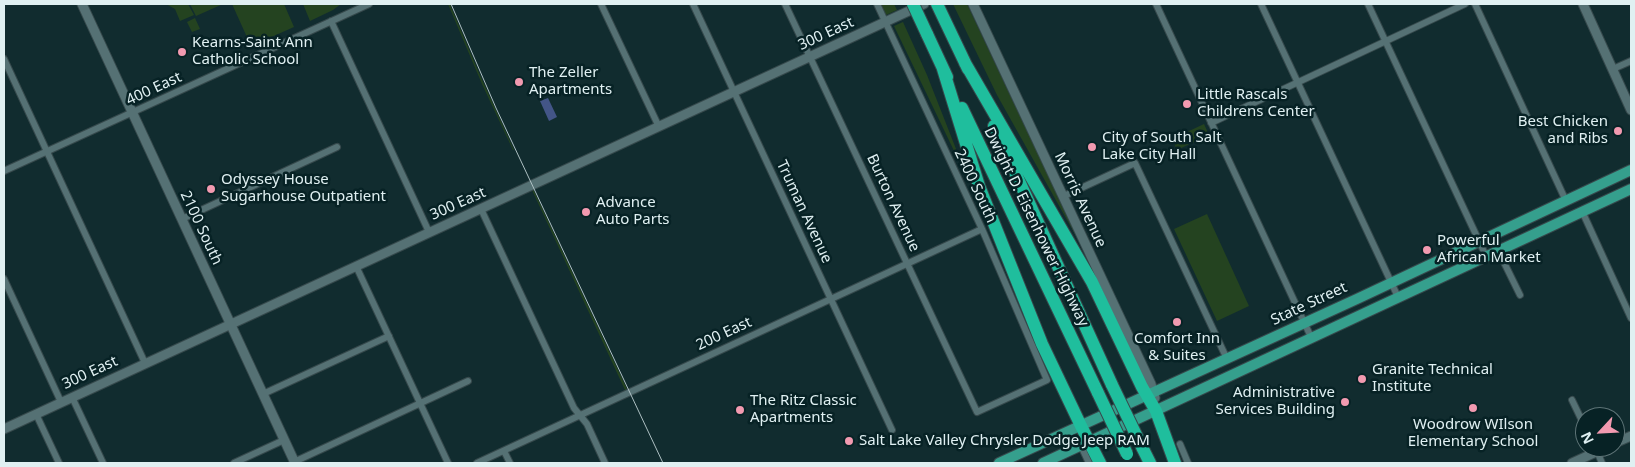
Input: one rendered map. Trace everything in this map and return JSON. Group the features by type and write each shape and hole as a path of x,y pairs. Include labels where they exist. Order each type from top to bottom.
{"highway":[{"name":"Dwight D. Eisenhower Highway","path":"914,4 943,69 1129,459"},
{"name":"Dwight D. Eisenhower Highway","path":"937,4 1150,463"},
{"path":"965,63 1092,282 1150,393 1175,463"},
{"path":"943,69 979,186 1042,344 1080,426 1085,444 1100,463"}],"main road":[{"name":"State Street","path":"999,463 1392,283 1631,170"},
{"name":"State Street","path":"1043,463 1631,189"}],"street":[{"name":"2100 South","path":"82,4 295,462"},
{"name":"400 East","path":"4,171 368,4"},
{"path":"600,4 659,127"},
{"name":"Truman Avenue","path":"693,4 892,430"},
{"name":"Burton Avenue","path":"786,4 977,412"},
{"name":"2400 South","path":"877,4 982,229 1048,380 977,412"},
{"name":"300 East","path":"4,429 924,4"},
{"name":"Morris Avenue","path":"973,4 1060,192 1064,196 1150,393"},
{"path":"1156,4 1311,338"},
{"path":"1261,4 1398,297"},
{"path":"1368,4 1486,256"},
{"path":"1211,123 1464,4"},
{"path":"1475,4 1566,200"},
{"path":"1583,4 1631,110"},
{"path":"331,21 429,232"},
{"path":"4,59 145,363"},
{"path":"1613,69 1631,61"},
{"path":"182,219 337,147"},
{"path":"1064,196 1135,163 1227,359"},
{"path":"481,209 574,408 586,424 605,463"},
{"path":"1582,212 1631,318"},
{"name":"200 East","path":"477,463 982,229"},
{"path":"1491,236 1520,295"},
{"path":"356,266 448,463"},
{"path":"4,279 61,402"},
{"path":"263,394 389,336"},
{"path":"295,462 468,381"},
{"path":"72,397 103,463"},
{"path":"1572,400 1575,407"},
{"path":"36,414 59,463"},
{"path":"234,463 284,440"},
{"path":"1085,444 1089,463"},
{"path":"1180,444 1188,463"},
{"path":"504,451 510,463"}],"green space":[{"path":"166,4 188,4 194,15 180,21 175,9"},
{"path":"190,4 223,4 196,16"},
{"path":"232,4 284,4 294,27 251,46"},
{"path":"303,4 341,4 310,21"},
{"path":"448,4 450,4 514,150 482,84"},
{"path":"881,4 894,4 897,10 886,15"},
{"path":"953,4 967,4 1081,245 997,95"},
{"path":"195,18 200,29 192,32 187,22"},
{"path":"903,22 927,75 969,182 894,26"},
{"path":"1204,124 1209,135 1177,150 1172,139"},
{"path":"532,190 627,389 625,390"},
{"path":"1207,214 1249,306 1217,321 1174,229"}],"water":[{"path":"548,98 557,117 549,121 540,101"}],"tram line":[{"path":"451,4 496,108 663,463"}],"place":[{"name":"Kearns-Saint Ann Catholic School","path":"182,52"},
{"name":"The Zeller Apartments","path":"519,82"},
{"name":"Little Rascals Childrens Center","path":"1187,104"},
{"name":"Best Chicken and Ribs","path":"1618,131"},
{"name":"City of South Salt Lake City Hall","path":"1092,147"},
{"name":"Odyssey House Sugarhouse Outpatient","path":"211,189"},
{"name":"Advance Auto Parts","path":"586,212"},
{"name":"Powerful African Market","path":"1427,250"},
{"name":"Comfort Inn & Suites","path":"1177,322"},
{"name":"Granite Technical Institute","path":"1362,379"},
{"name":"Administrative Services Building","path":"1345,402"},
{"name":"Woodrow WIlson Elementary School","path":"1473,408"},
{"name":"The Ritz Classic Apartments","path":"740,410"},
{"name":"Salt Lake Valley Chrysler Dodge Jeep RAM","path":"849,441"}]}
